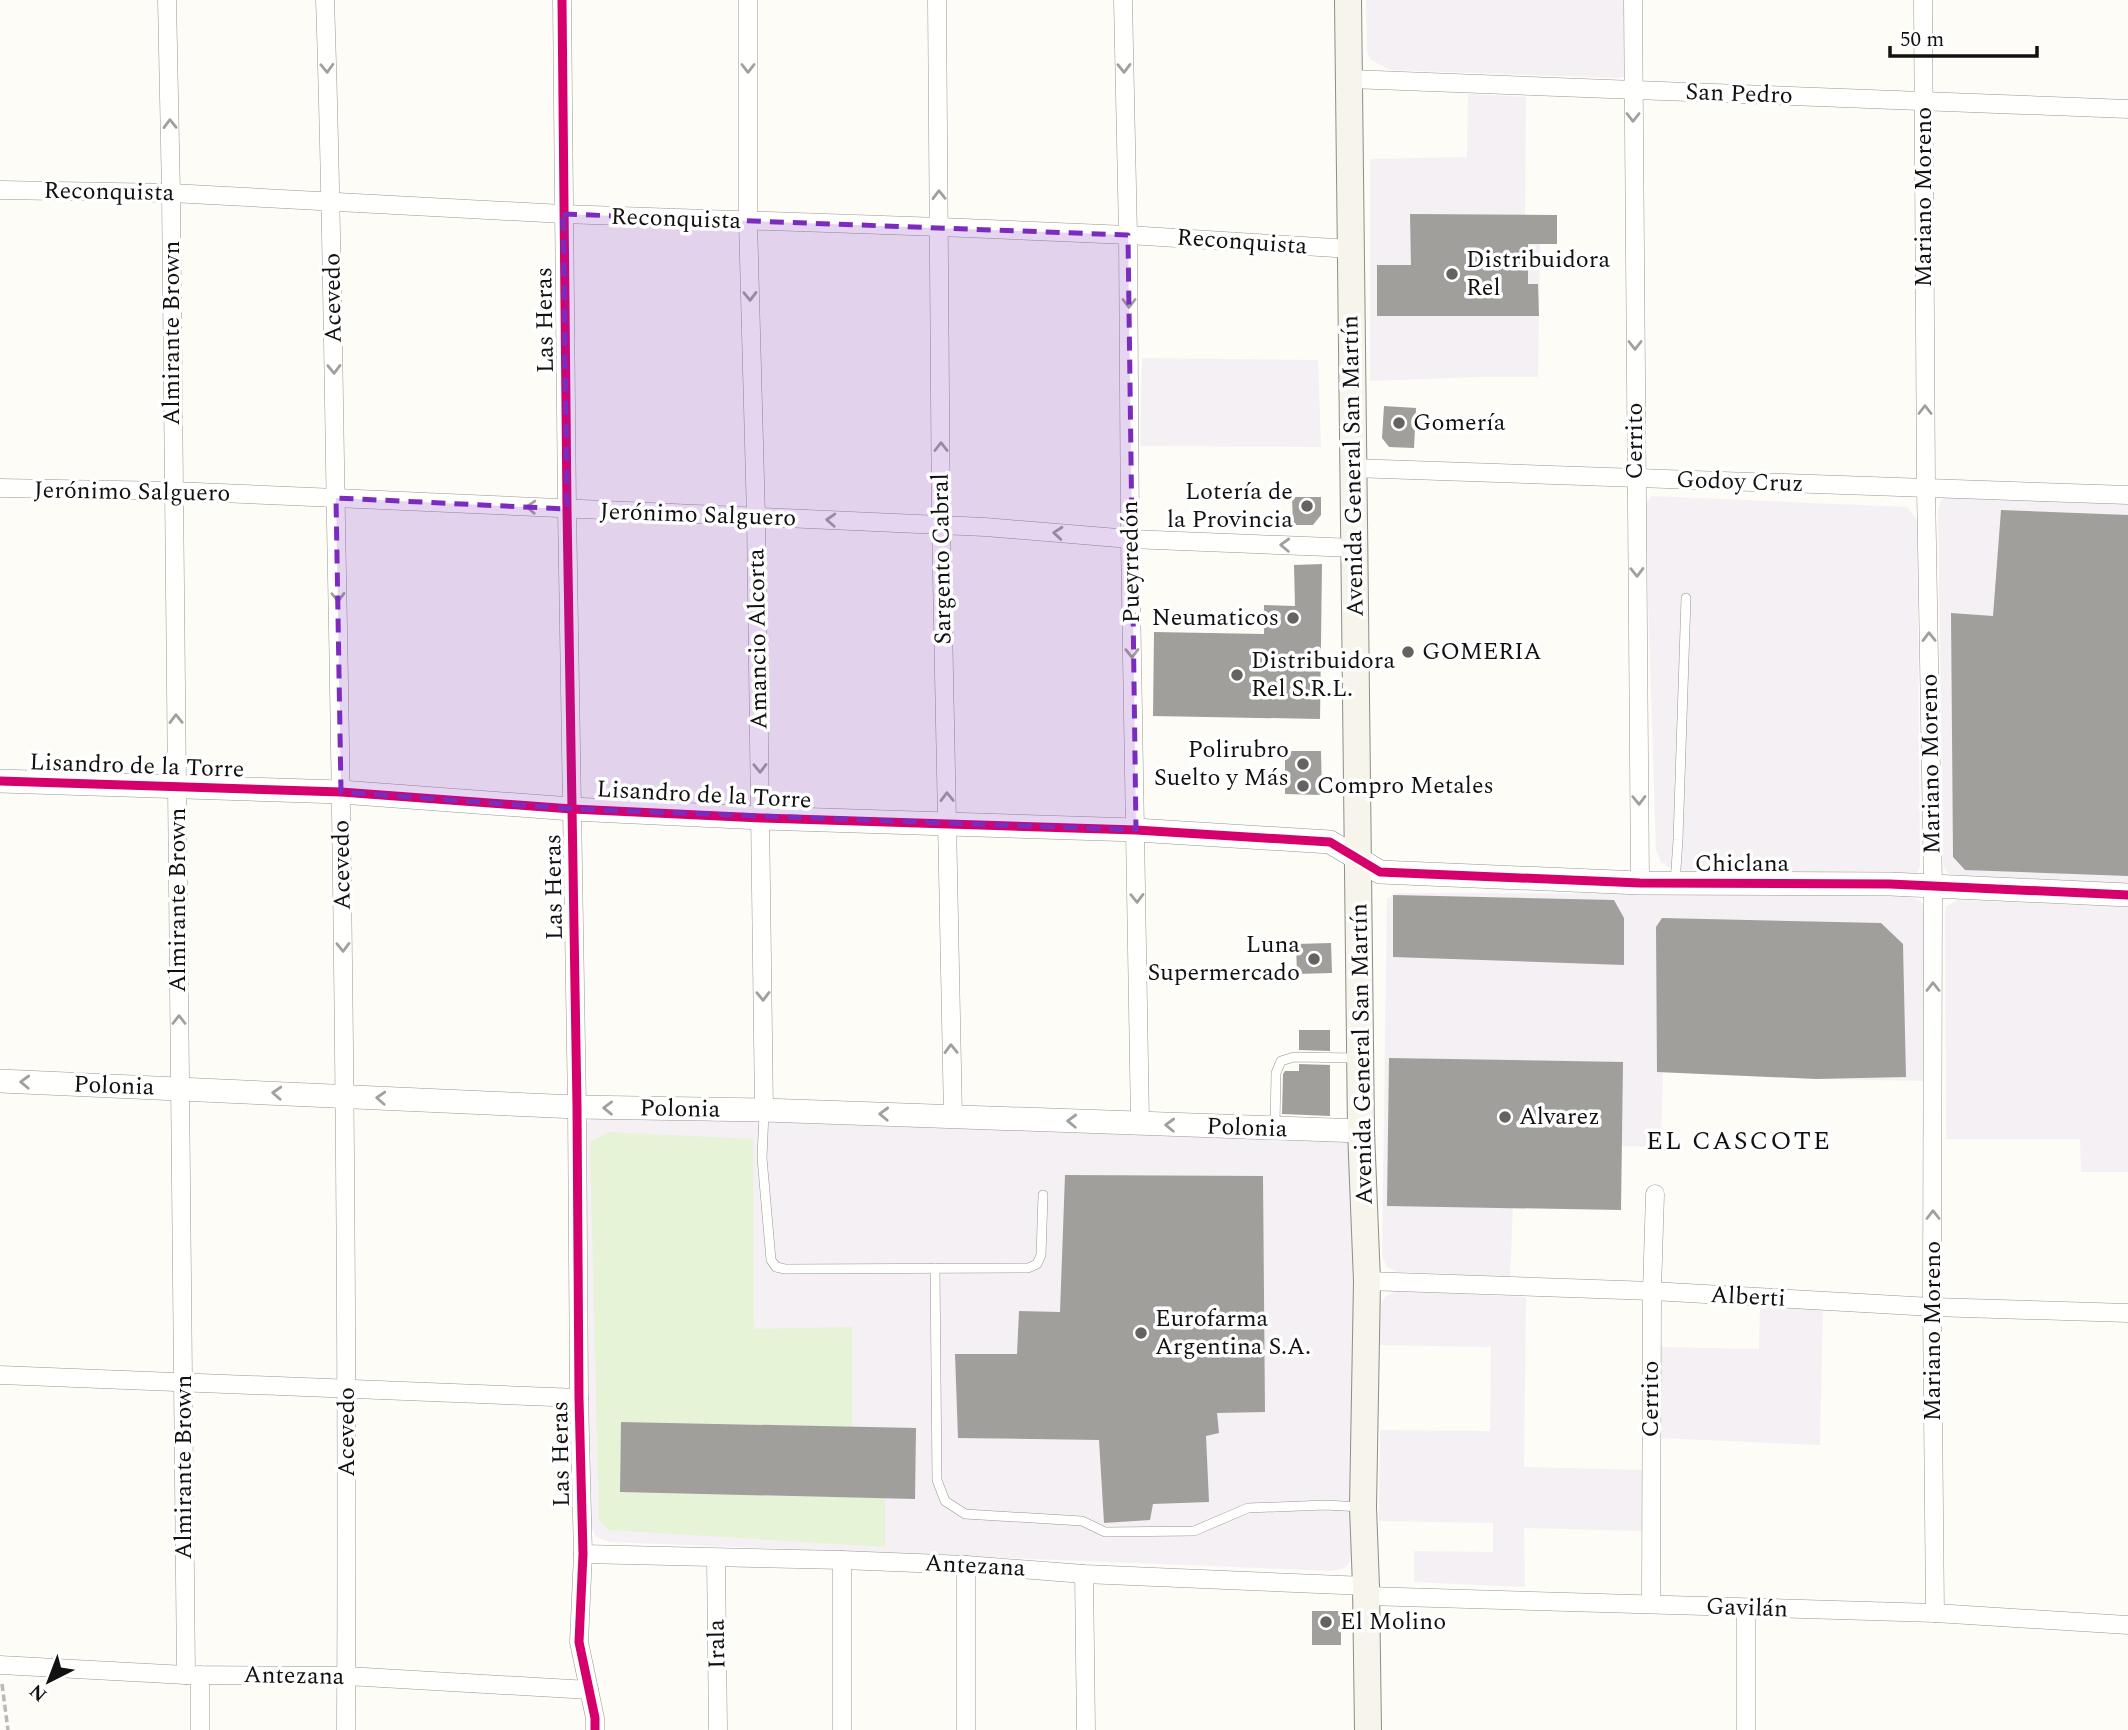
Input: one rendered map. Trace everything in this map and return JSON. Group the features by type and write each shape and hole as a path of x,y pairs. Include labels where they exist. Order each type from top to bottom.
{"main road":[{"name":"Avenida General San Martín","path":"1348,0 1361,1131 1367,1281 1363,1507 1368,1730"}],"street":[{"name":"Almirante Brown","path":"167,0 183,1383 193,1675 201,1730"},
{"name":"Acevedo","path":"326,0 345,1096 346,1730"},
{"name":"Las Heras","path":"562,0 583,1554 579,1642 595,1730"},
{"name":"Amancio Alcorta","path":"748,0 748,221 756,517 764,1110"},
{"name":"Sargento Cabral","path":"937,0 941,525 953,1117"},
{"name":"Pueyrredón","path":"1123,0 1140,1123"},
{"name":"Cerrito","path":"1633,0 1640,883"},
{"name":"Mariano Moreno","path":"1923,0 1926,488 1933,887 1932,1307 1935,1613"},
{"name":"San Pedro","path":"1350,79 2128,109"},
{"name":"Reconquista","path":"0,190 171,193 563,215 1128,235 1351,249"},
{"name":"Godoy Cruz","path":"1352,468 2128,495"},
{"name":"Jerónimo Salguero","path":"0,488 173,491 336,498 941,525 1130,539 1354,548"},
{"name":"Lisandro de la Torre","path":"0,781 341,792 572,809 761,818 1136,830 1331,842 1359,859"},
{"name":"Chiclana","path":"1359,859 1380,872 1640,883 1890,884 2128,895"},
{"name":"Polonia","path":"0,1081 577,1107 764,1110 1361,1131"},
{"name":"Cerrito","path":"1651,1603 1652,1291 1656,1195"},
{"name":"Alberti","path":"1367,1281 1652,1291 1932,1307 2128,1313"},
{"path":"0,1375 579,1398"},
{"name":"Antezana","path":"583,1554 966,1565 1366,1591"},
{"name":"Irala","path":"716,1558 719,1730"},
{"path":"842,1560 842,1730"},
{"path":"966,1565 966,1730"},
{"path":"1084,1574 1086,1730"},
{"name":"Gavilán","path":"1366,1591 1746,1608 1935,1613 2128,1625"},
{"path":"1746,1608 1746,1730"},
{"name":"Antezana","path":"1,1673 346,1676 589,1690"}],"lane":[{"path":"1675,883 1686,598"},
{"path":"1275,1129 1276,1073 1280,1061 1294,1057 1361,1059"},
{"path":"764,1110 762,1158 771,1260 776,1267 1028,1268 1037,1264 1041,1255 1043,1195"},
{"path":"935,1268 937,1480 945,1501 965,1514 1082,1521 1105,1532 1194,1531 1248,1508 1325,1505 1363,1507"}],"path":[{"path":"1,1673 8,1730"}],"highlighted area":[{"path":"563,214 1128,235 1136,830 572,809 341,792 336,498 567,509"}],"shaded area":[{"path":"1366,0 1628,0 1626,76 1618,78 1390,70 1371,60 1367,52"},
{"path":"1468,94 1526,97 1525,214 1540,244 1538,377 1370,381 1370,159 1467,157"},
{"path":"1142,358 1318,360 1321,447 1140,446"},
{"path":"1950,494 2128,501 2128,888 1958,878 1948,873 1943,865 1938,511 1941,500"},
{"path":"1652,496 1907,507 1917,520 1920,865 1917,873 1906,877 1673,870 1661,862 1656,850 1645,505"},
{"path":"1396,893 1908,896 1926,906 1928,1081 1663,1072 1661,1147 1622,1146 1513,1208 1510,1277 1398,1272 1387,1267 1382,1256 1387,899"},
{"path":"1957,900 2128,907 2128,1172 2081,1172 2080,1139 1946,1139 1945,913 1946,907"},
{"path":"593,1116 1347,1139 1359,1159 1349,1563 1345,1568 1333,1571 610,1542 596,1537 589,1524 583,1128"},
{"path":"1396,1291 1526,1297 1524,1467 1643,1470 1642,1531 1524,1528 1525,1587 1414,1582 1414,1551 1493,1552 1493,1523 1379,1521 1380,1430 1490,1431 1491,1347 1379,1345 1381,1303 1386,1296"},
{"path":"1760,1306 1823,1309 1820,1445 1659,1438 1658,1347 1759,1349"}],"green space":[{"path":"609,1132 753,1139 754,1329 852,1327 852,1427 621,1422 620,1492 885,1498 885,1547 609,1530 599,1520 590,1142"}],"building":[{"name":"Distribuidora Rel","path":"1410,214 1557,215 1557,244 1528,244 1528,284 1538,284 1539,316 1377,316 1377,265 1411,265"},
{"name":"Gomería","path":"1384,406 1416,408 1414,448 1389,447 1382,438"},
{"name":"Lotería de la Provincia","path":"1292,497 1321,497 1321,515 1313,525 1293,525"},
{"path":"2001,510 2128,515 2128,876 1965,870 1953,857 1951,613 1993,616"},
{"name":"Distribuidora Rel S.R.L.","path":"1322,564 1320,719 1153,716 1154,632 1264,634 1264,605 1295,606 1294,565"},
{"path":"1285,751 1321,751 1322,795 1285,794"},
{"path":"1393,895 1614,900 1624,918 1624,965 1393,957"},
{"path":"1662,918 1881,923 1903,944 1906,1077 1816,1079 1657,1072 1656,927"},
{"name":"Luna Supermercado","path":"1331,943 1332,973 1297,974 1296,944"},
{"path":"1299,1030 1330,1030 1330,1051 1299,1050"},
{"name":"Alvarez","path":"1389,1058 1623,1062 1621,1210 1387,1206"},
{"path":"1299,1064 1330,1065 1330,1116 1282,1114 1283,1074 1285,1071 1299,1071"},
{"name":"Eurofarma Argentina S.A.","path":"1065,1175 1263,1176 1265,1412 1217,1413 1219,1433 1206,1436 1209,1502 1153,1504 1150,1520 1104,1523 1099,1440 958,1438 955,1354 1017,1354 1019,1311 1060,1312"},
{"path":"621,1422 916,1428 915,1499 620,1492"},
{"name":"El Molino","path":"1312,1611 1341,1611 1341,1645 1312,1645"}],"cycle path":[{"path":"562,0 583,1554 579,1642 595,1718 595,1730"},
{"path":"0,781 341,792 572,809 1136,830 1330,842 1380,872 1640,883 1890,884 2128,895"}],"place":[{"name":"Distribuidora Rel","path":"1452,274"},
{"name":"Gomería","path":"1399,423"},
{"name":"Lotería de la Provincia","path":"1307,506"},
{"name":"Neumaticos","path":"1293,618"},
{"name":"GOMERIA","path":"1408,652"},
{"name":"Distribuidora Rel S.R.L.","path":"1237,675"},
{"name":"Polirubro Suelto y Más","path":"1303,764"},
{"name":"Compro Metales","path":"1303,786"},
{"name":"Luna Supermercado","path":"1314,959"},
{"name":"Alvarez","path":"1505,1117"},
{"name":"Eurofarma Argentina S.A.","path":"1141,1333"},
{"name":"El Molino","path":"1326,1622"}],"district":[{"name":"EL CASCOTE","path":"1739,1141"}]}
